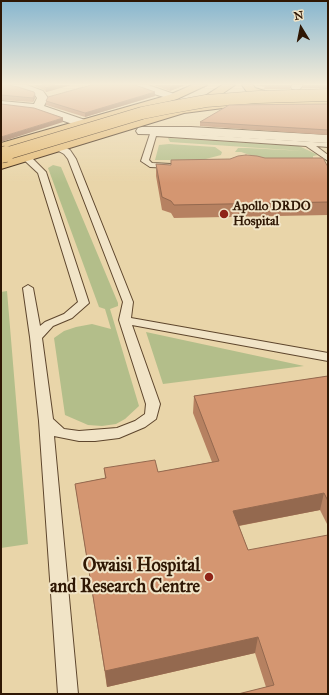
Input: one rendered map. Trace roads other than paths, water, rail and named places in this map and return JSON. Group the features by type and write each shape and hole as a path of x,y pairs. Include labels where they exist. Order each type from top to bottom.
{"main road":[{"path":"1,147 100,117"},
{"path":"1,155 127,117"},
{"path":"1,165 156,117"}],"street":[{"path":"70,117 81,123"},
{"path":"126,126 148,133 191,131 328,139"}],"lane":[{"path":"181,165 159,166 147,164 145,161 148,133 328,146"},
{"path":"307,144 326,161"},
{"path":"46,421 60,433 79,436 95,436 119,433 140,424 151,416 153,404 125,320 128,302 72,160 67,152 58,147"},
{"path":"26,157 42,172 84,303 68,316 49,324 36,337"},
{"path":"28,288 36,337 46,421 68,694"},
{"path":"125,320 328,357"}],"place":[{"name":"Apollo DRDO Hospital","path":"224,214"},
{"name":"Owaisi Hospital and Research Centre","path":"209,577"}]}
